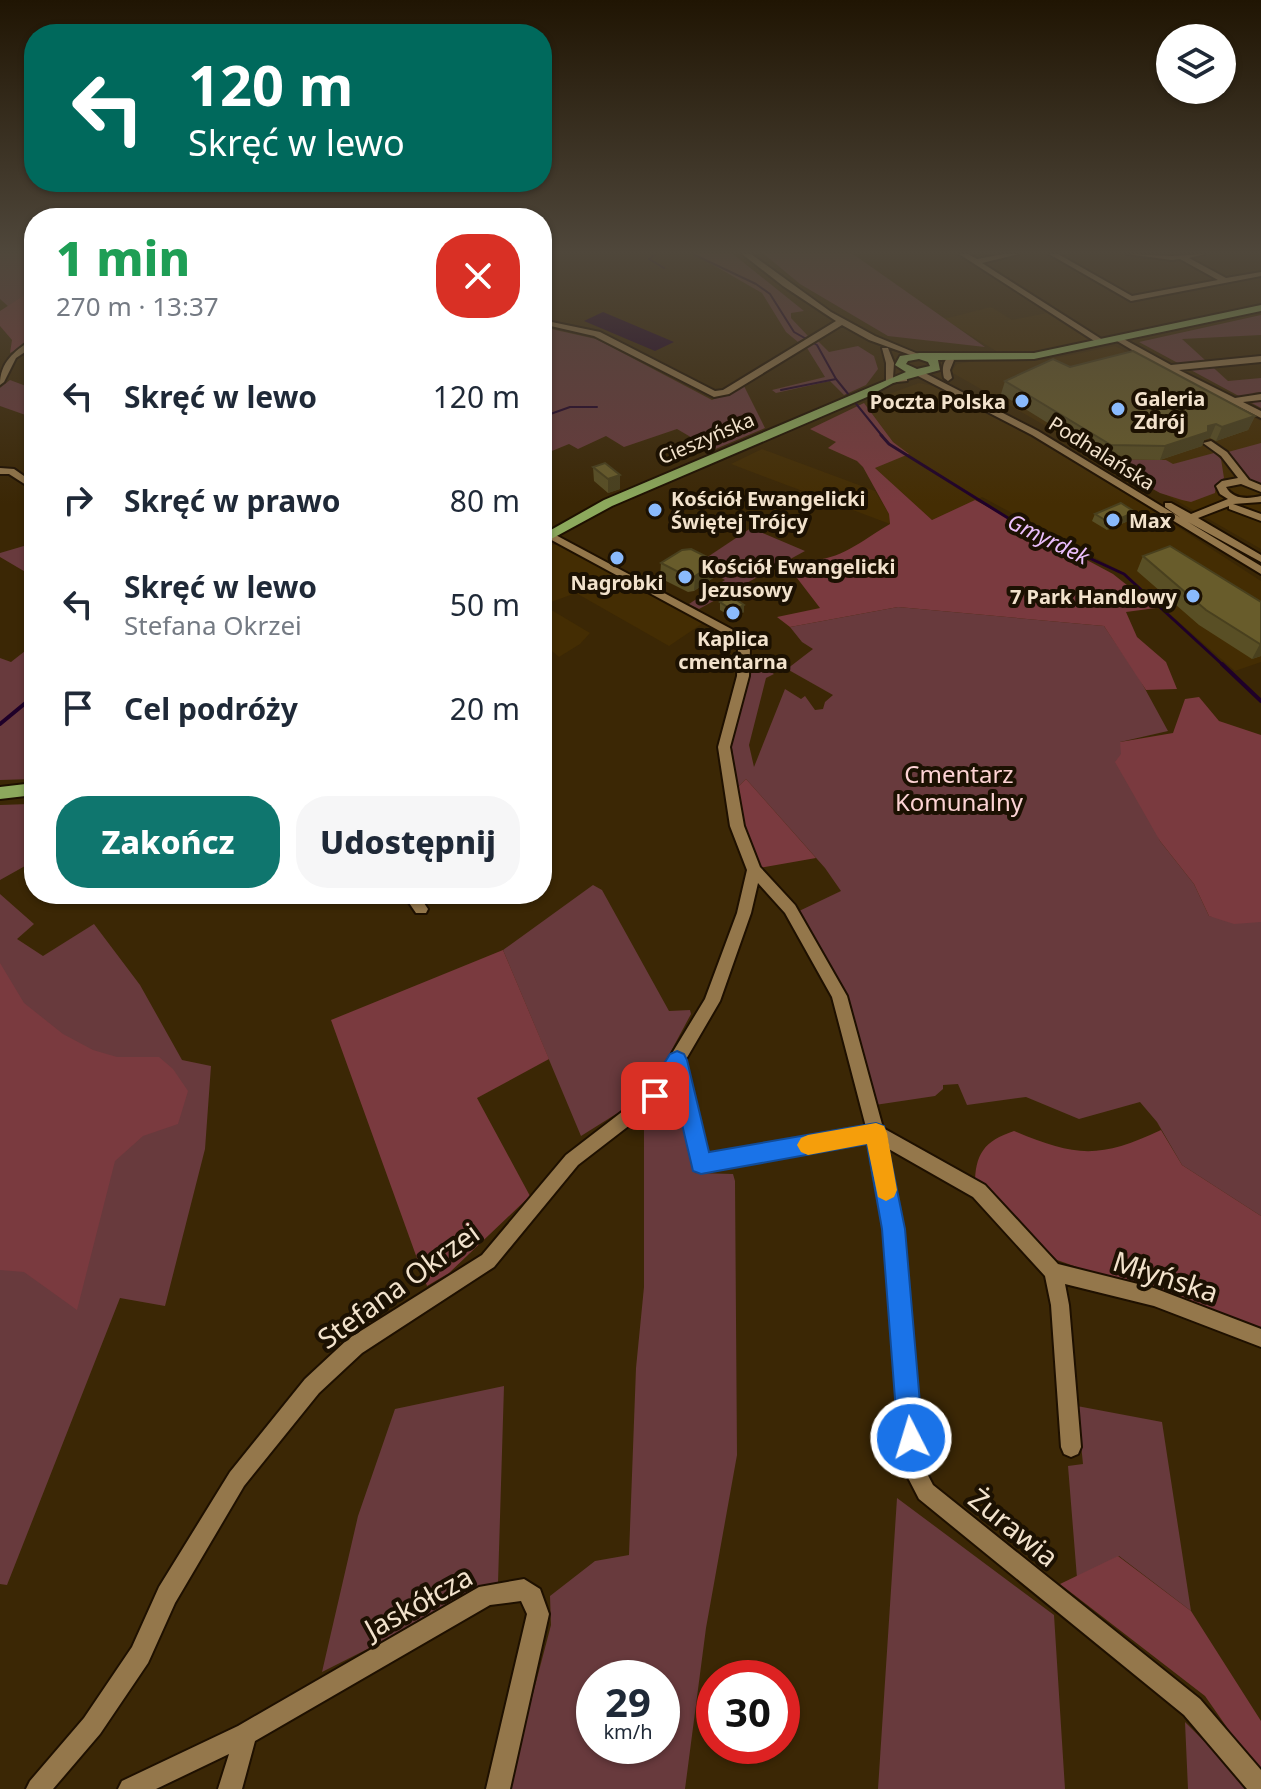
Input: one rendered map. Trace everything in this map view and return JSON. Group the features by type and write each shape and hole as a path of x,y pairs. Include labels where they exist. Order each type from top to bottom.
{"main road":[{"path":"918,372 900,364 906,357 922,356 944,362 1034,356 1127,337"},
{"name":"Cieszyńska","path":"552,534 608,503 863,395 889,381 944,362"},
{"name":"Cieszyńska","path":"889,381 900,364"},
{"path":"0,793 24,790"}],"street":[{"path":"607,337 714,394 726,392 812,337"},
{"path":"870,337 890,349 922,356"},
{"path":"1095,337 1102,342"},
{"path":"1120,339 1261,415"},
{"path":"0,382 13,357 24,349"},
{"path":"890,349 923,351 944,362 944,379 889,381 890,349"},
{"path":"890,349 900,364"},
{"path":"1170,368 1261,359"},
{"name":"Podhalańska","path":"944,362 944,379"},
{"name":"Podhalańska","path":"918,372 944,379 1261,559"},
{"name":"Podhalańska","path":"944,379 1147,501 1184,516 1195,532 1261,571"},
{"path":"1232,401 1261,397"},
{"path":"1208,443 1224,454 1256,486"},
{"path":"1230,481 1231,464"},
{"path":"0,471 11,471 24,480"},
{"path":"1223,492 1223,484 1230,481 1256,486"},
{"path":"1223,492 1260,509"},
{"path":"1184,516 1223,492"},
{"path":"1184,516 1237,500"},
{"path":"1216,506 1260,509"},
{"path":"552,540 741,641 744,649 743,676 724,747 737,826 754,870 790,909 839,996 876,1133"},
{"name":"Stefana Okrzei","path":"38,1789 92,1726 140,1655 167,1595 237,1479 312,1386 355,1346 488,1261 572,1160 655,1096 712,1001 744,913 754,870"},
{"path":"417,904 421,909"},
{"path":"677,1060 701,1164 876,1133 979,1191 1053,1272 1060,1305 1071,1447"},
{"name":"Żurawia","path":"876,1133 893,1229 913,1468 926,1492 1192,1707 1261,1788"},
{"name":"Młyńska","path":"1053,1272 1154,1297 1261,1338"},
{"name":"Jaskółcza","path":"130,1789 246,1734 487,1595 524,1590 532,1597 538,1614 498,1789"},
{"path":"230,1789 246,1734"}],"shaded area":[{"path":"10,337 24,337 24,346 10,353"},
{"path":"623,337 663,337 674,342 655,351"},
{"path":"974,337 1085,337 1089,340 1027,353 996,351"},
{"path":"1115,346 1261,421 1261,549 951,372 957,364 975,361 1046,360"},
{"path":"919,383 944,388 961,396 1113,485 1261,581 1261,662 1235,671 1120,571 982,497 932,520 875,468 908,454 893,442 864,403"},
{"path":"864,403 893,442 909,454 875,468 932,520 975,500 1113,574 1156,608 1126,612 1137,637 1166,662 1177,689 1146,690 1104,626 898,607 790,627 777,617 820,608 797,578 780,568 794,559 821,559 844,552 890,524 889,514 863,467 857,461 828,448 836,442 810,429"},
{"path":"762,449 875,491 889,514 890,524 731,464"},
{"path":"552,545 558,545 703,623 669,646 576,593 552,602"},
{"path":"552,610 590,633 580,644 559,657 552,651"},
{"path":"1199,697 1219,721 1261,735 1261,922 1234,924 1209,916 1194,884 1160,841 1115,762 1121,754 1120,742 1173,733 1185,699"},
{"path":"746,779 816,858 759,868 744,829 738,787"},
{"path":"503,950 549,1059 477,1098 530,1196 449,1273 427,1286 331,1020"},
{"path":"0,963 24,1003 63,1034 93,1050 117,1057 159,1057 173,1069 188,1091 178,1124 143,1136 115,1161 77,1310 24,1272 0,1270"},
{"path":"1161,1130 1182,1165 1261,1216 1261,1332 1057,1260 975,1185 977,1165 983,1150 995,1139 1014,1131 1054,1146 1088,1151 1121,1146"},
{"path":"1118,1556 1191,1611 1261,1721 1261,1776 1205,1696 1060,1584"}],"green space":[{"path":"552,337 596,339 712,400 744,386 765,428 713,450 677,429 624,447 606,436 578,449 569,444 552,451"},
{"path":"901,337 971,337 985,347"},
{"path":"1159,337 1212,337 1182,339 1228,381 1261,378 1261,392 1253,393 1261,398 1261,408 1139,342"},
{"path":"817,340 829,352 858,346 874,356 878,369 866,385 844,395 830,381 776,393 772,390 825,377 807,348"},
{"path":"10,380 24,385 24,414 0,406 0,388"},
{"path":"1261,443 1261,485 1247,480 1228,452"},
{"path":"1214,453 1221,459 1224,478 1216,484 1215,493 1191,502 1160,493 1106,463 1106,459 1166,460 1173,464"},
{"path":"751,528 805,551 699,609 689,604 725,580 697,564"},
{"path":"24,546 24,571 0,557 0,553"},
{"name":"Cmentarz Komunalny","path":"898,607 1104,626 1138,676 1168,731 1120,742 1160,841 1194,884 1209,916 1261,921 1261,1216 1182,1165 1157,1122 1140,1102 1079,1119 1026,1097 967,1105 958,1084 943,1085 935,1096 875,1105 845,996 797,912 841,891 825,868 746,779 738,787 730,736 749,681 750,657 774,674 766,678 749,745 754,767 785,689 801,699 805,696 815,710 823,709 825,702 833,695 787,669 813,649 802,642 790,627"},
{"path":"24,652 24,779 0,780 0,658 11,662"},
{"path":"24,804 24,867 0,880 0,805"},
{"path":"593,885 602,890 669,1011 690,1010 691,1014 648,1094 581,1136 503,950"},
{"path":"0,894 34,924 17,939 43,956 94,924 140,985 182,1060 211,1066 205,1149 165,1306 120,1298 7,1585 0,1584"},
{"path":"675,1098 695,1173 733,1174 735,1181 737,1455 702,1660 696,1660 696,1705 685,1789 508,1789 551,1625 550,1596 595,1561 629,1555 636,1368 644,1287 644,1128 665,1103"},
{"path":"504,1386 498,1583 322,1672 358,1516 395,1409"},
{"path":"1077,1406 1162,1422 1191,1611 1119,1556 1077,1578 1068,1466 1083,1464"},
{"path":"897,1498 1054,1615 1065,1789 878,1789"},
{"path":"1185,1722 1252,1789 1188,1789"}],"building":[{"name":"Galeria Zdrój","path":"1133,351 1255,416 1222,427 1216,424 1208,426 1208,432 1165,446 1111,445 1005,381 1053,359 1070,367"},
{"path":"605,463 620,475 608,479 593,467"},
{"path":"1121,503 1135,512 1110,523 1095,514"},
{"path":"1170,546 1261,602 1261,644 1206,610 1143,556"},
{"path":"691,549 717,562 688,577 661,563 682,550"},
{"path":"731,596 744,605 733,611 720,602"}],"waterway":[{"path":"804,337 817,345 836,379"},
{"path":"781,390 836,379"},
{"name":"Gmyrdek","path":"836,379 883,437"},
{"path":"552,413 570,407 597,407"},
{"name":"Gmyrdek","path":"881,435 889,444 1024,528 1124,574 1224,666"},
{"name":"Gmyrdek","path":"1222,664 1261,701"},
{"path":"0,724 24,704"}],"slow traffic":[{"path":"808,1145 876,1133 886,1190"}],"place":[{"name":"Poczta Polska","path":"1022,401"},
{"name":"Galeria Zdrój","path":"1118,409"},
{"name":"Kościół Ewangelicki Świętej Trójcy","path":"655,510"},
{"name":"Max","path":"1113,520"},
{"name":"Nagrobki","path":"617,558"},
{"name":"Kościół Ewangelicki Jezusowy","path":"685,577"},
{"name":"7 Park Handlowy","path":"1193,596"},
{"name":"Kaplica cmentarna","path":"733,613"}],"route":[{"path":"655,1096 677,1060 701,1164 876,1133 893,1229 911,1438"}]}
